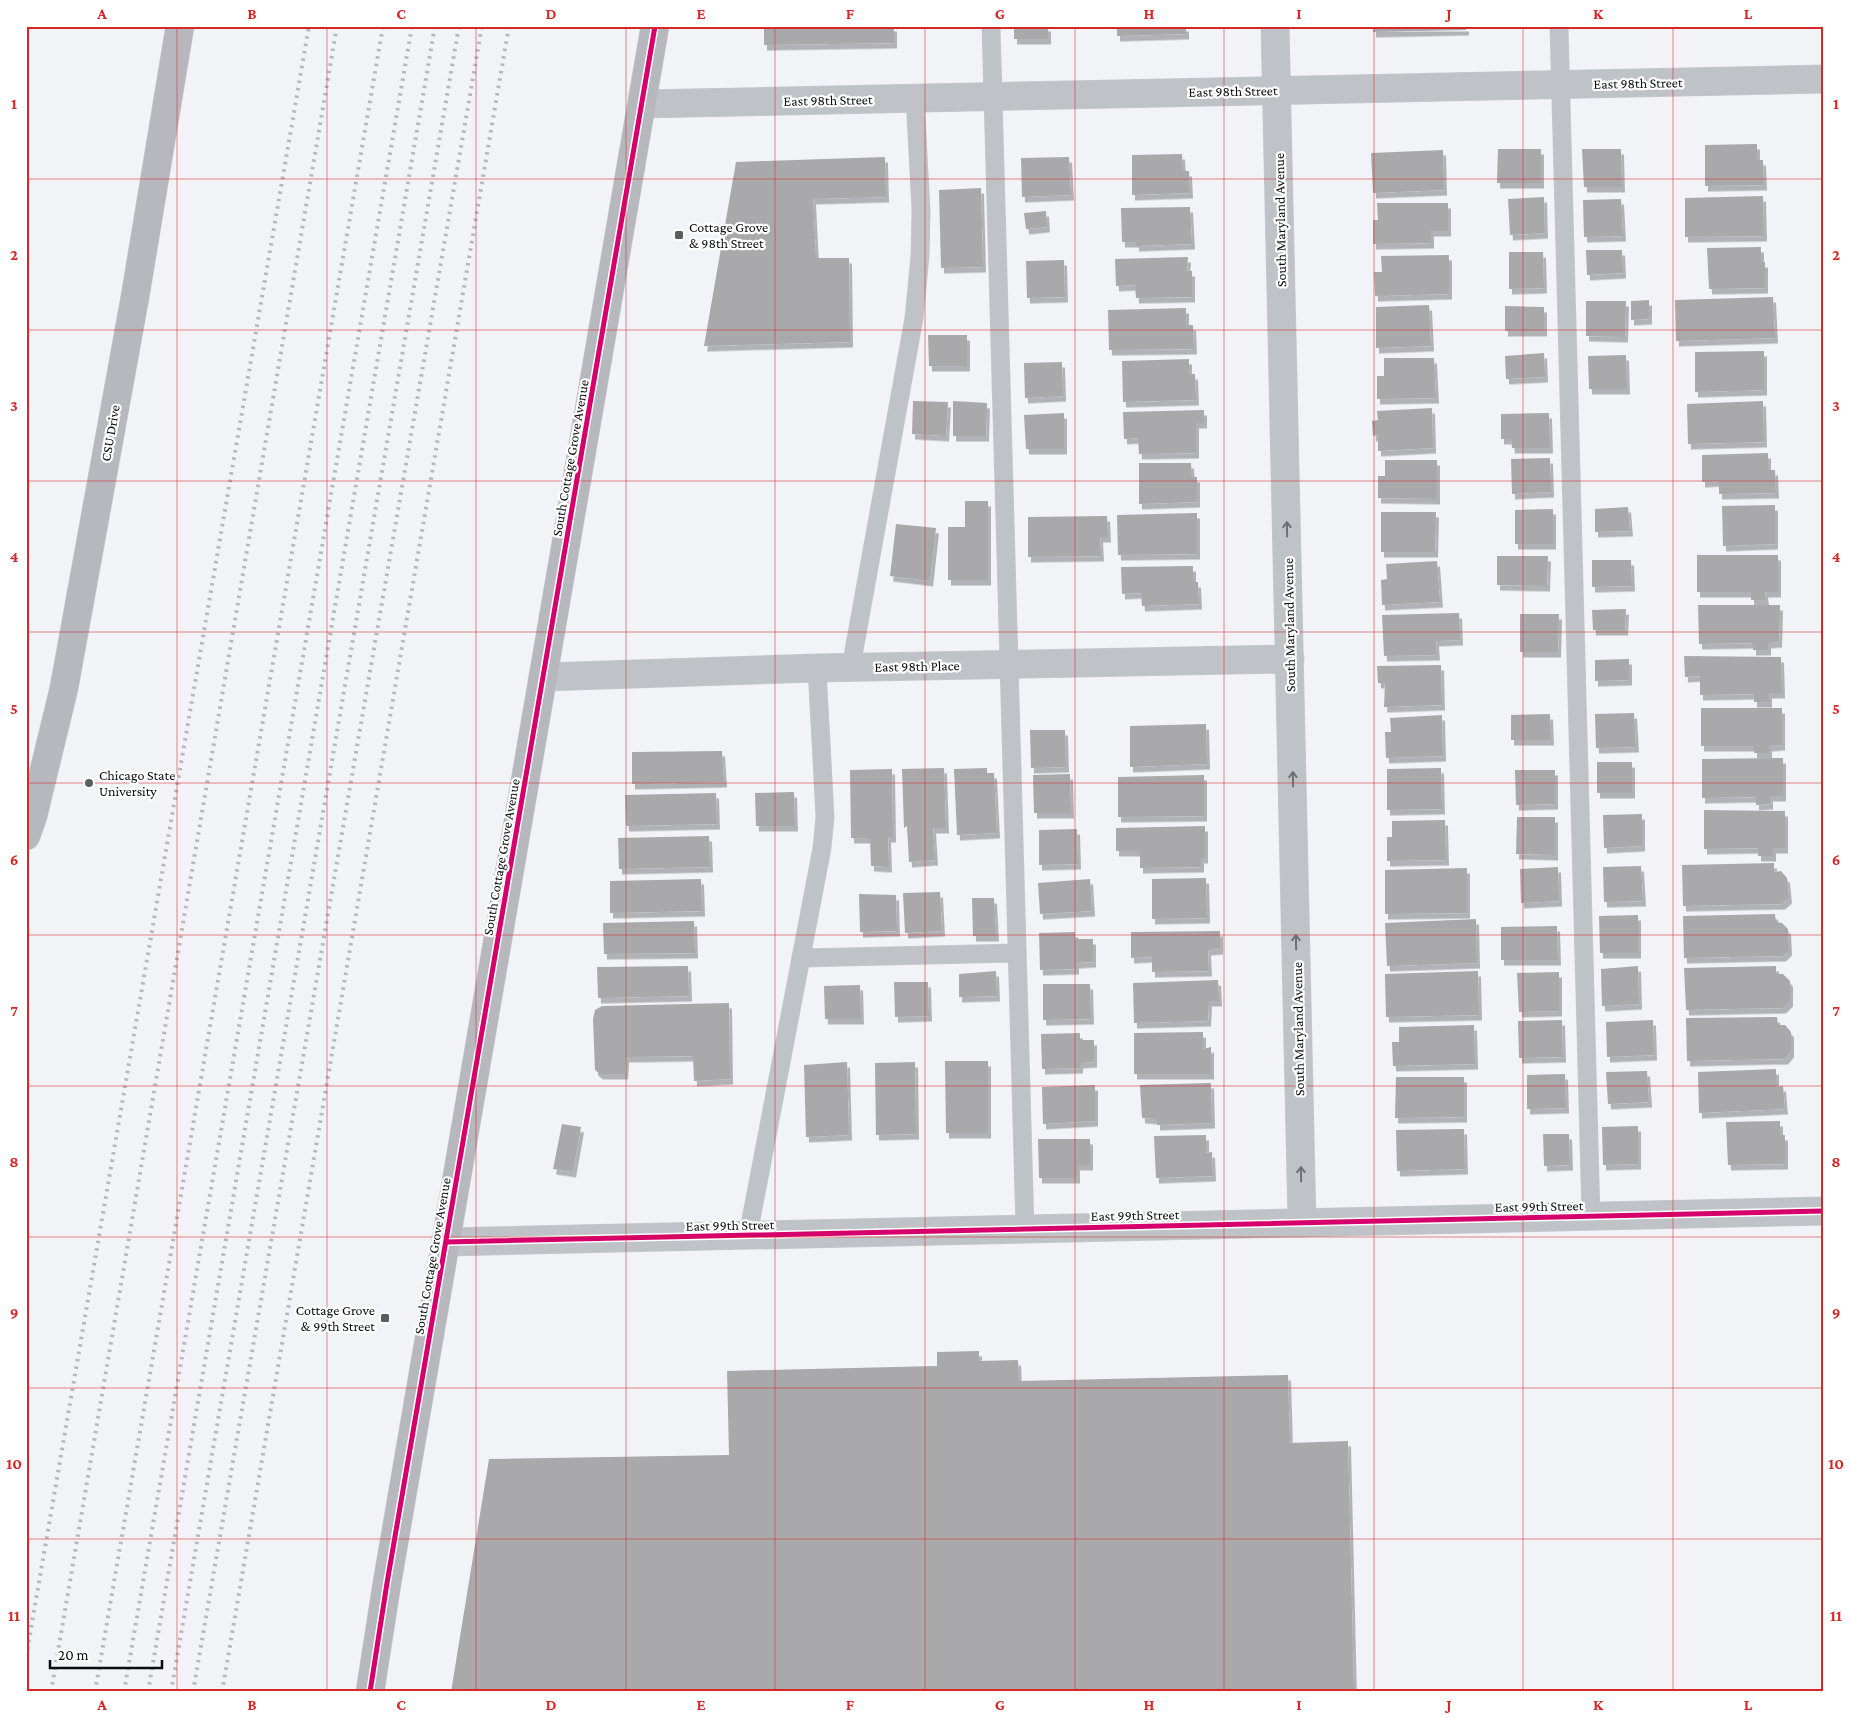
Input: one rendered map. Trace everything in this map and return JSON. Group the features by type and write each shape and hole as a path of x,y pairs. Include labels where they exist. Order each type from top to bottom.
{"street":[{"name":"CSU Drive","path":"26,836 33,816 66,679 135,297 180,26"},
{"name":"South Cottage Grove Avenue","path":"370,1692 387,1583 656,26"},
{"name":"South Maryland Avenue","path":"1275,26 1302,1223"},
{"name":"East 98th Street","path":"642,104 1824,78"},
{"name":"East 98th Place","path":"543,677 851,667 1290,659"},
{"name":"East 99th Street","path":"446,1242 1824,1211"}],"lane":[{"path":"991,26 1025,1229"},
{"path":"1559,26 1591,1217"},
{"path":"851,667 914,309 920,256 921,210 915,98"},
{"path":"748,1235 822,848 825,817 817,668"},
{"path":"801,958 1017,952"}],"building":[{"path":"764,26 894,26 894,43 764,45"},
{"path":"1014,26 1048,26 1048,39 1014,39"},
{"path":"1117,26 1186,26 1186,34 1117,36"},
{"path":"1373,26 1466,26 1466,30 1373,32"},
{"path":"1757,144 1757,160 1763,160 1764,185 1705,186 1705,145"},
{"path":"1498,149 1541,149 1541,183 1497,183"},
{"path":"1582,149 1621,149 1622,187 1584,187"},
{"path":"1443,150 1444,190 1373,193 1371,153"},
{"path":"1182,154 1183,171 1189,171 1190,193 1132,195 1132,155"},
{"path":"885,157 886,197 813,199 816,258 849,258 850,342 704,346 736,162"},
{"path":"1069,157 1071,195 1022,197 1021,158"},
{"path":"981,188 983,267 941,268 939,190"},
{"path":"1763,196 1764,236 1685,237 1685,198"},
{"path":"1544,197 1545,233 1510,235 1508,199"},
{"path":"1621,199 1623,236 1584,237 1583,200"},
{"path":"1377,203 1448,203 1448,231 1431,231 1431,243 1373,244 1373,220 1378,220"},
{"path":"1190,207 1192,244 1136,246 1136,242 1122,242 1121,208"},
{"path":"1046,211 1047,227 1026,229 1024,213"},
{"path":"1761,247 1761,262 1765,262 1765,288 1709,289 1707,248"},
{"path":"1586,250 1622,250 1623,273 1587,275"},
{"path":"1509,252 1543,252 1544,288 1509,289"},
{"path":"1449,255 1449,294 1375,296 1374,272 1382,272 1381,256"},
{"path":"1188,257 1187,271 1192,271 1192,297 1136,298 1135,285 1116,286 1115,259"},
{"path":"1064,260 1065,297 1027,298 1026,261"},
{"path":"1773,297 1775,338 1676,341 1675,300"},
{"path":"1649,300 1649,319 1631,320 1631,301"},
{"path":"1586,301 1626,301 1625,337 1586,336"},
{"path":"1429,305 1431,346 1376,348 1376,307"},
{"path":"1505,306 1544,307 1544,331 1505,331"},
{"path":"1186,308 1186,325 1193,325 1194,349 1109,350 1108,310"},
{"path":"928,335 967,335 967,366 929,366"},
{"path":"1764,351 1764,390 1695,392 1695,352"},
{"path":"1544,353 1545,377 1506,379 1505,356"},
{"path":"1626,355 1627,389 1589,389 1588,356"},
{"path":"1384,358 1434,358 1436,398 1377,399 1377,376 1384,376"},
{"path":"1189,359 1189,374 1195,374 1196,400 1123,402 1122,361"},
{"path":"1062,362 1063,396 1025,398 1024,363"},
{"path":"913,401 948,402 946,436 912,434"},
{"path":"953,401 987,403 986,436 953,436"},
{"path":"1763,401 1764,442 1688,444 1687,404"},
{"path":"1432,408 1433,448 1378,451 1378,435 1373,436 1372,421 1378,420 1377,411"},
{"path":"1204,410 1204,423 1196,423 1196,453 1139,454 1138,438 1124,439 1123,412"},
{"path":"1064,413 1064,449 1026,449 1024,415"},
{"path":"1549,413 1550,448 1512,448 1511,439 1501,439 1501,414"},
{"path":"1768,453 1768,470 1775,470 1776,493 1719,494 1719,481 1702,482 1702,455"},
{"path":"1550,458 1551,492 1512,494 1511,459"},
{"path":"1385,460 1437,460 1437,499 1378,498 1378,476 1385,476"},
{"path":"1139,463 1191,463 1192,477 1197,477 1197,502 1139,504"},
{"path":"965,501 988,501 988,580 948,580 948,527 965,527"},
{"path":"1775,505 1775,544 1723,546 1722,506"},
{"path":"1628,507 1630,531 1595,532 1595,509"},
{"path":"1553,509 1553,544 1515,544 1515,510"},
{"path":"1381,512 1436,512 1435,552 1381,552"},
{"path":"1197,513 1197,554 1118,555 1117,515"},
{"path":"1107,516 1108,537 1100,537 1101,556 1028,557 1028,517"},
{"path":"896,524 936,528 930,581 890,576"},
{"path":"1697,555 1778,555 1778,592 1765,592 1766,600 1751,600 1751,592 1697,592"},
{"path":"1497,556 1548,556 1547,586 1497,585"},
{"path":"1592,560 1631,560 1632,586 1592,587"},
{"path":"1437,561 1440,602 1382,605 1381,580 1387,579 1386,564"},
{"path":"1193,566 1193,582 1198,582 1199,604 1142,606 1141,593 1122,594 1121,567"},
{"path":"1698,605 1780,605 1779,642 1768,643 1768,650 1753,650 1753,643 1699,644"},
{"path":"1626,609 1625,630 1593,630 1592,610"},
{"path":"1459,613 1460,640 1436,641 1437,655 1384,656 1382,615"},
{"path":"1520,614 1559,614 1558,652 1520,652"},
{"path":"1684,656 1781,657 1782,693 1769,693 1769,702 1754,702 1754,694 1700,695 1700,676 1685,677"},
{"path":"1629,659 1629,680 1595,681 1595,660"},
{"path":"1441,665 1442,705 1384,707 1385,683 1378,683 1377,666"},
{"path":"1701,708 1782,708 1782,745 1769,746 1769,753 1754,753 1754,746 1701,746"},
{"path":"1634,713 1636,747 1596,748 1595,714"},
{"path":"1550,714 1551,740 1511,740 1511,715"},
{"path":"1442,715 1443,756 1386,758 1385,732 1391,732 1390,718"},
{"path":"1206,724 1207,764 1130,767 1130,726"},
{"path":"1030,730 1065,730 1066,767 1031,768"},
{"path":"722,751 724,782 632,784 632,752"},
{"path":"1783,758 1783,796 1770,796 1770,804 1756,805 1756,797 1702,798 1702,759"},
{"path":"1597,762 1632,762 1632,793 1597,793"},
{"path":"944,768 946,828 933,828 935,860 909,862 907,826 904,828 902,769"},
{"path":"987,768 987,773 994,773 997,833 957,835 954,769"},
{"path":"1441,768 1442,809 1387,810 1387,769"},
{"path":"892,769 893,837 888,837 889,867 871,866 870,838 851,838 850,770"},
{"path":"1515,770 1555,770 1555,804 1516,805"},
{"path":"1070,774 1071,813 1034,813 1033,775"},
{"path":"1204,775 1204,816 1118,817 1118,777"},
{"path":"794,792 795,826 756,826 755,793"},
{"path":"716,793 717,824 626,826 625,795"},
{"path":"1704,810 1785,811 1785,848 1773,848 1773,856 1758,856 1758,848 1704,849"},
{"path":"1642,814 1642,846 1604,848 1603,815"},
{"path":"1517,817 1555,817 1555,855 1516,854"},
{"path":"1445,820 1446,860 1387,861 1387,837 1392,837 1392,821"},
{"path":"1205,826 1205,858 1201,858 1201,867 1140,868 1140,851 1116,851 1116,828"},
{"path":"1077,829 1078,864 1039,865 1039,830"},
{"path":"709,836 710,867 619,869 618,838"},
{"path":"1774,863 1774,872 1781,871 1787,878 1789,898 1782,904 1683,906 1682,865"},
{"path":"1641,866 1643,901 1604,902 1603,867"},
{"path":"1558,867 1559,901 1521,903 1520,869"},
{"path":"1467,868 1467,913 1385,914 1385,870"},
{"path":"1206,878 1207,918 1152,919 1152,879"},
{"path":"701,879 702,911 610,913 610,881"},
{"path":"1090,879 1092,911 1040,914 1038,883"},
{"path":"940,892 942,931 905,933 903,893"},
{"path":"859,894 896,895 897,931 860,932"},
{"path":"972,898 994,898 996,936 973,936"},
{"path":"1775,914 1776,922 1782,923 1788,929 1789,950 1783,956 1684,958 1683,916"},
{"path":"1638,915 1638,953 1600,953 1599,916"},
{"path":"1476,919 1477,963 1387,966 1385,923"},
{"path":"694,921 695,953 604,954 603,923"},
{"path":"1557,926 1558,960 1501,960 1501,927"},
{"path":"1220,931 1220,949 1208,950 1209,971 1152,972 1152,957 1131,958 1131,932"},
{"path":"1075,932 1075,939 1093,939 1093,962 1076,963 1076,969 1040,970 1039,933"},
{"path":"688,966 689,996 598,998 597,967"},
{"path":"1638,966 1639,1004 1602,1006 1601,969"},
{"path":"1776,966 1776,974 1783,974 1790,981 1790,1001 1783,1008 1686,1010 1684,968"},
{"path":"996,971 997,996 959,997 959,974"},
{"path":"1478,971 1479,1015 1386,1017 1385,974"},
{"path":"1559,972 1559,1011 1519,1012 1517,973"},
{"path":"1218,980 1219,1001 1209,1001 1208,1021 1134,1023 1133,983"},
{"path":"894,982 928,982 929,1016 895,1017"},
{"path":"1043,984 1090,984 1091,1019 1043,1020"},
{"path":"860,985 861,1019 825,1019 824,986"},
{"path":"729,1003 730,1079 694,1081 693,1056 626,1057 625,1074 600,1074 595,1070 593,1019 595,1010 602,1006"},
{"path":"1777,1017 1778,1025 1785,1025 1791,1032 1791,1052 1785,1059 1687,1061 1686,1018"},
{"path":"1562,1020 1563,1057 1519,1058 1518,1021"},
{"path":"1653,1020 1654,1055 1607,1057 1606,1022"},
{"path":"1474,1025 1475,1064 1393,1066 1392,1042 1399,1042 1399,1027"},
{"path":"1203,1032 1203,1049 1211,1047 1211,1074 1134,1074 1134,1033"},
{"path":"1080,1033 1080,1040 1094,1040 1094,1062 1080,1063 1080,1068 1042,1069 1041,1034"},
{"path":"945,1061 988,1061 988,1133 946,1133"},
{"path":"847,1062 849,1135 806,1137 804,1065"},
{"path":"915,1062 916,1134 876,1135 875,1063"},
{"path":"1776,1069 1776,1087 1783,1086 1785,1109 1699,1113 1698,1072"},
{"path":"1647,1071 1649,1102 1608,1104 1606,1072"},
{"path":"1565,1074 1566,1108 1527,1109 1527,1075"},
{"path":"1396,1077 1464,1077 1464,1117 1395,1118"},
{"path":"1211,1083 1212,1123 1157,1125 1157,1119 1142,1118 1140,1085"},
{"path":"1095,1085 1095,1121 1043,1124 1042,1087"},
{"path":"1780,1121 1780,1135 1785,1135 1785,1164 1728,1165 1726,1122"},
{"path":"562,1124 581,1127 573,1172 553,1169"},
{"path":"1638,1126 1638,1164 1603,1165 1602,1127"},
{"path":"1464,1129 1465,1169 1397,1171 1396,1130"},
{"path":"1543,1134 1569,1134 1570,1165 1544,1166"},
{"path":"1206,1135 1206,1153 1212,1152 1213,1176 1156,1178 1154,1136"},
{"path":"1038,1139 1090,1139 1090,1165 1077,1165 1077,1178 1039,1178"},
{"path":"979,1351 979,1361 1018,1360 1019,1381 1288,1375 1290,1443 1348,1441 1354,1692 451,1692 489,1459 729,1455 727,1371 937,1366 937,1352"}],"railway":[{"path":"26,1657 309,26"},
{"path":"51,1692 337,26"},
{"path":"95,1692 383,26"},
{"path":"124,1692 412,26"},
{"path":"148,1692 435,26"},
{"path":"171,1692 459,26"},
{"path":"193,1692 482,26"},
{"path":"222,1692 509,26"}],"cycle path":[{"path":"370,1692 387,1583 655,26"},
{"path":"446,1242 1824,1211"}],"place":[{"name":"Cottage Grove & 98th Street","path":"679,235"},
{"name":"Chicago State University","path":"89,783"},
{"name":"Cottage Grove & 99th Street","path":"385,1318"}]}
